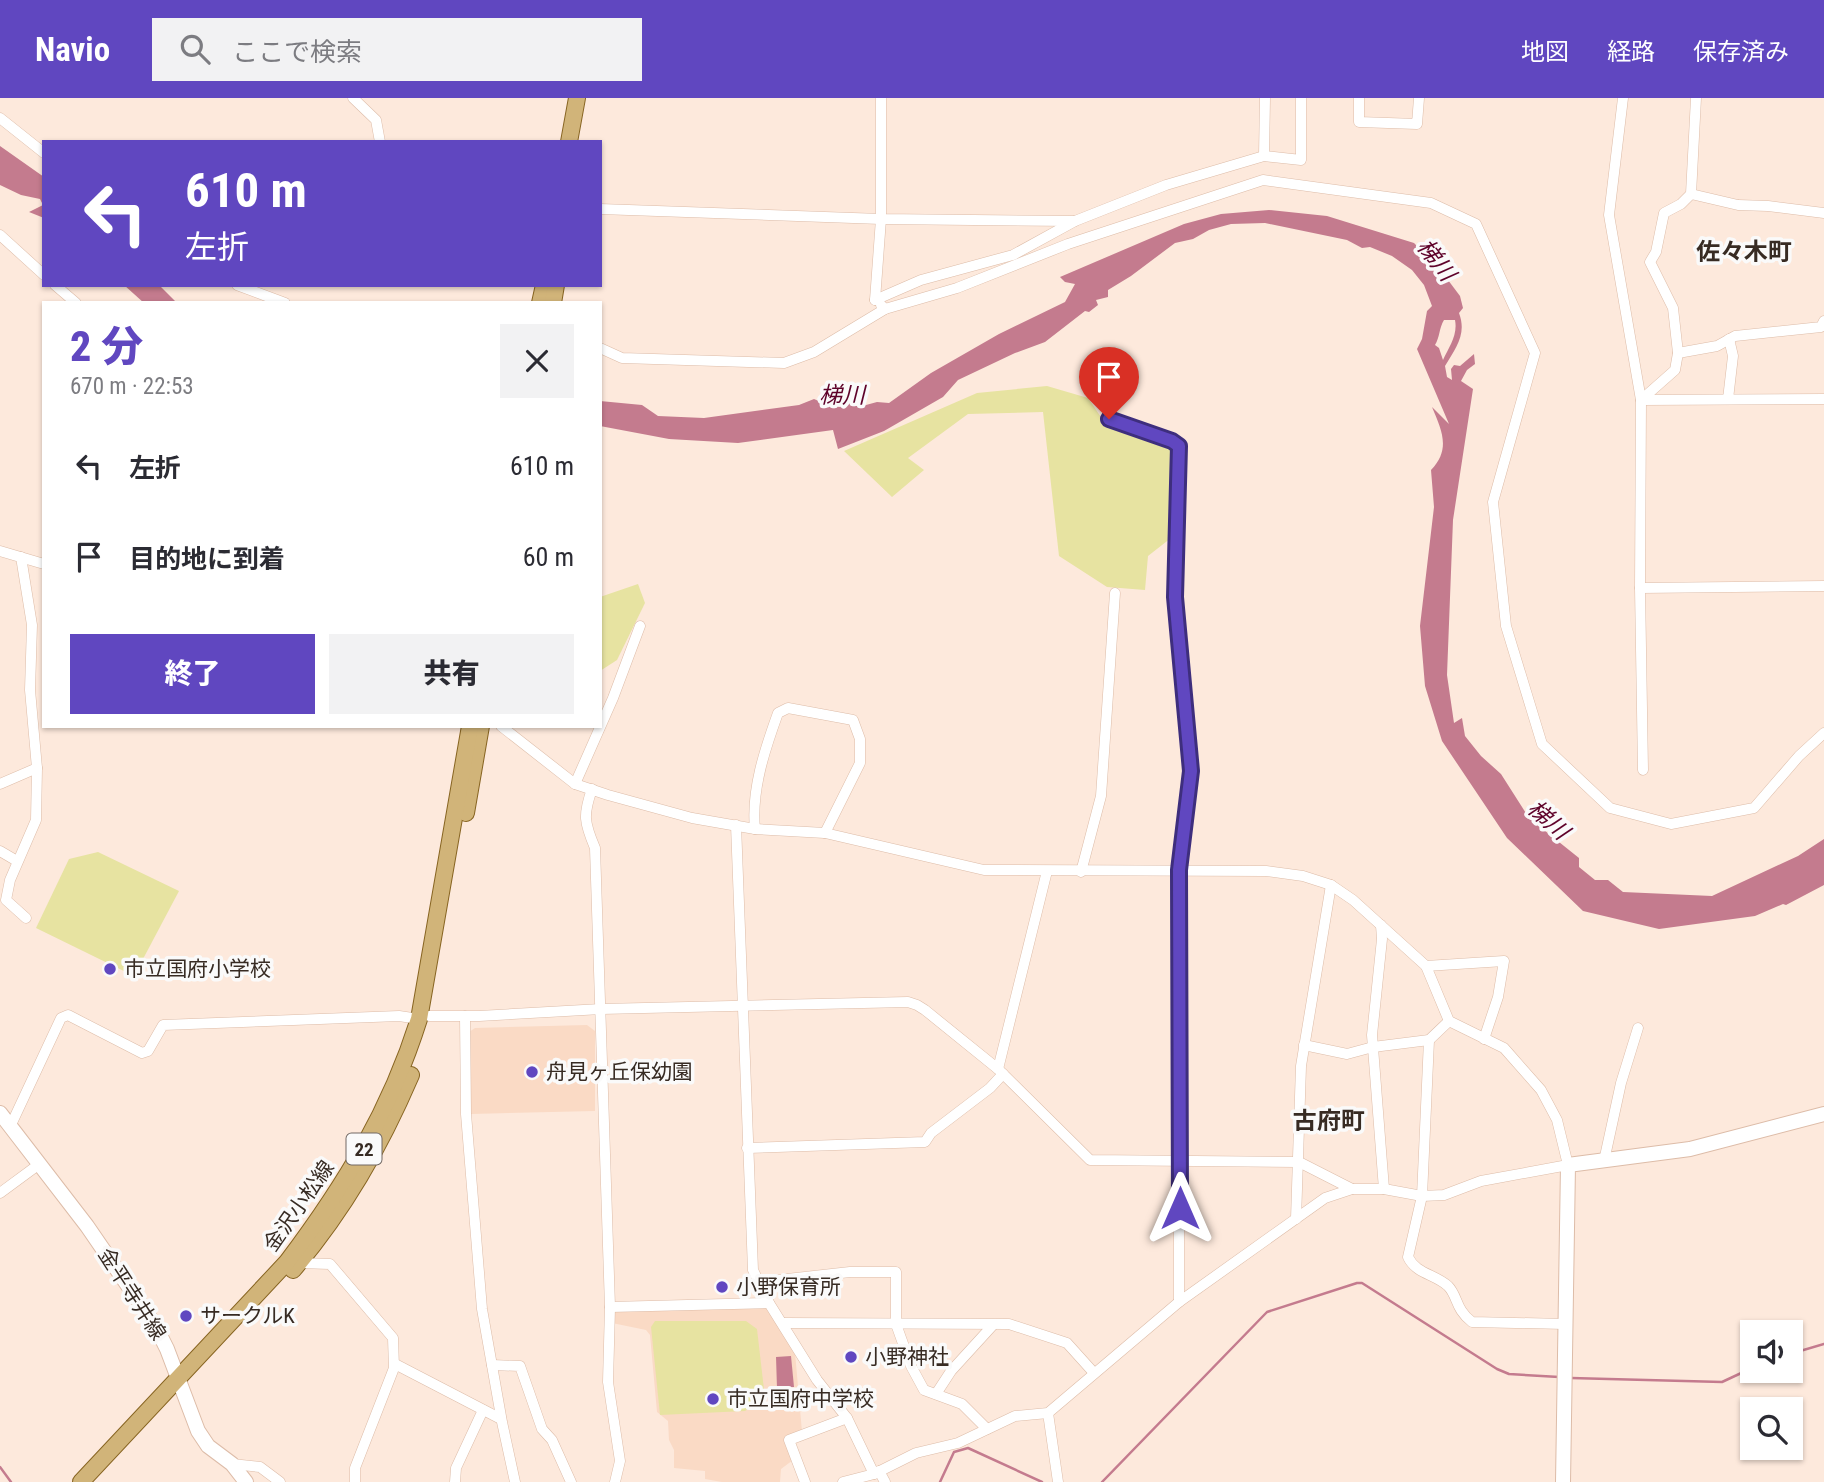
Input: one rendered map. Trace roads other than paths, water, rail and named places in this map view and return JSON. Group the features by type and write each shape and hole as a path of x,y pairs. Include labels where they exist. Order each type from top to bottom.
{"main road":[{"path":"569,140 577,98"},
{"path":"580,140 588,98"},
{"name":"金沢小松線","path":"81,1482 272,1295 323,1233 366,1169 416,1063 470,728"},
{"name":"金沢小松線","path":"94,1482 313,1229 363,1149 424,1017 481,728"}],"street":[{"path":"353,98 376,120 380,140"},
{"path":"881,98 881,219 876,300 885,309"},
{"path":"1264,156 1265,98"},
{"path":"876,300 921,280 1013,255 1075,222 1166,184 1264,156 1301,160 1301,98"},
{"path":"1359,98 1359,122 1417,124 1419,98"},
{"path":"1623,98 1609,215 1641,400 1643,770"},
{"path":"1641,400 1675,370 1678,353 1672,308 1650,261 1656,252 1664,213 1681,204 1691,194 1696,98"},
{"path":"0,118 42,151"},
{"path":"602,349 622,358 784,363 814,352 885,309 957,288 1068,244 1264,180 1431,202 1476,224 1535,353 1493,502 1506,626 1542,744 1610,808 1671,824 1754,808 1799,756 1824,733"},
{"path":"1691,194 1738,205 1824,213"},
{"path":"602,209 881,219 1075,222"},
{"path":"0,236 42,273"},
{"path":"57,287 73,301"},
{"path":"242,287 280,301"},
{"path":"1678,353 1717,346 1735,335 1821,327 1824,321"},
{"path":"1728,399 1733,356 1729,339"},
{"path":"1641,400 1824,399"},
{"path":"1109,419 1172,441 1179,446 1175,597 1191,771 1179,870 1179,1302"},
{"path":"0,551 42,563"},
{"path":"22,557 32,625 30,690 37,768 36,820 17,861 6,892 6,900 26,918"},
{"path":"1640,587 1824,586"},
{"path":"1081,872 1101,796 1115,593"},
{"path":"602,723 640,626"},
{"path":"755,829 753,805 772,728 778,713 789,708 853,720 860,739 860,763 825,833"},
{"path":"504,728 575,784 692,818 755,829 825,833 984,870 1266,871 1303,876 1331,885 1353,900 1426,966 1449,1021 1504,1048 1541,1090 1556,1120 1568,1165 1563,1482"},
{"path":"575,784 600,728"},
{"path":"0,784 37,768"},
{"path":"592,789 584,811 586,826 595,848 610,1307 608,1382 620,1461 615,1482"},
{"path":"736,825 753,1270 769,1303 817,1380 847,1419 877,1473 885,1482"},
{"path":"0,851 17,861"},
{"path":"747,1148 925,1142 931,1133 990,1088 1000,1072 1047,871"},
{"path":"1296,1219 1299,1096 1304,1045 1331,885"},
{"path":"1381,925 1382,939 1372,1035 1384,1189"},
{"path":"1426,966 1504,961 1498,997 1485,1039"},
{"path":"10,1127 61,1018 68,1015 142,1053 148,1051 163,1025 601,1009 908,1002 925,1010 1000,1072 1090,1160 1298,1163 1352,1189"},
{"path":"465,1016 466,1114 482,1309 515,1482"},
{"path":"1304,1045 1347,1054 1373,1047 1429,1040 1449,1021"},
{"path":"1604,1161 1621,1083 1637,1028"},
{"path":"1429,1040 1422,1196 1408,1257 1412,1266 1449,1287 1461,1313 1472,1322 1565,1324"},
{"name":"金平寺井線","path":"0,1113 87,1226 155,1325 198,1432 208,1446 233,1464 246,1482"},
{"path":"843,1482 877,1473 916,1452 958,1443 1016,1416 1048,1413 1179,1302 1325,1198 1352,1189 1384,1189 1422,1196 1444,1195 1481,1181 1568,1165 1690,1149 1824,1114"},
{"path":"0,1193 38,1164"},
{"path":"299,1263 330,1264 393,1338 395,1364 355,1468 355,1482"},
{"path":"759,1282 850,1272 896,1272 896,1324 923,1390 962,1404 987,1429"},
{"path":"610,1307 769,1303"},
{"path":"783,1323 1009,1324 1067,1343 1094,1373"},
{"path":"936,1394 951,1371 993,1325"},
{"path":"395,1364 501,1419"},
{"path":"492,1365 520,1366 542,1429 552,1440 571,1482"},
{"path":"455,1482 456,1468 483,1410"},
{"path":"1048,1413 1058,1482"},
{"path":"804,1482 789,1440 847,1419"},
{"path":"233,1464 260,1467 280,1482"}],"waterway":[{"path":"1102,1482 1267,1312 1357,1283 1362,1283 1497,1369 1509,1374 1559,1377"},
{"path":"1803,1350 1824,1344"},
{"path":"1571,1378 1722,1382 1740,1374"},
{"path":"940,1482 954,1452 968,1448 1042,1482"},
{"path":"0,1467 11,1482"}],"place":[{"name":"市立国府小学校","path":"110,969"},
{"name":"舟見ヶ丘保幼園","path":"532,1072"},
{"name":"小野保育所","path":"722,1287"},
{"name":"サークルK","path":"186,1316"},
{"name":"小野神社","path":"851,1357"},
{"name":"市立国府中学校","path":"713,1399"}],"district":[{"name":"佐々木町","path":"1744,252"},
{"name":"古府町","path":"1329,1121"}],"water label":[{"name":"梯川","path":"1436,260"},
{"name":"梯川","path":"842,395"},
{"name":"梯川","path":"1548,820"}]}
